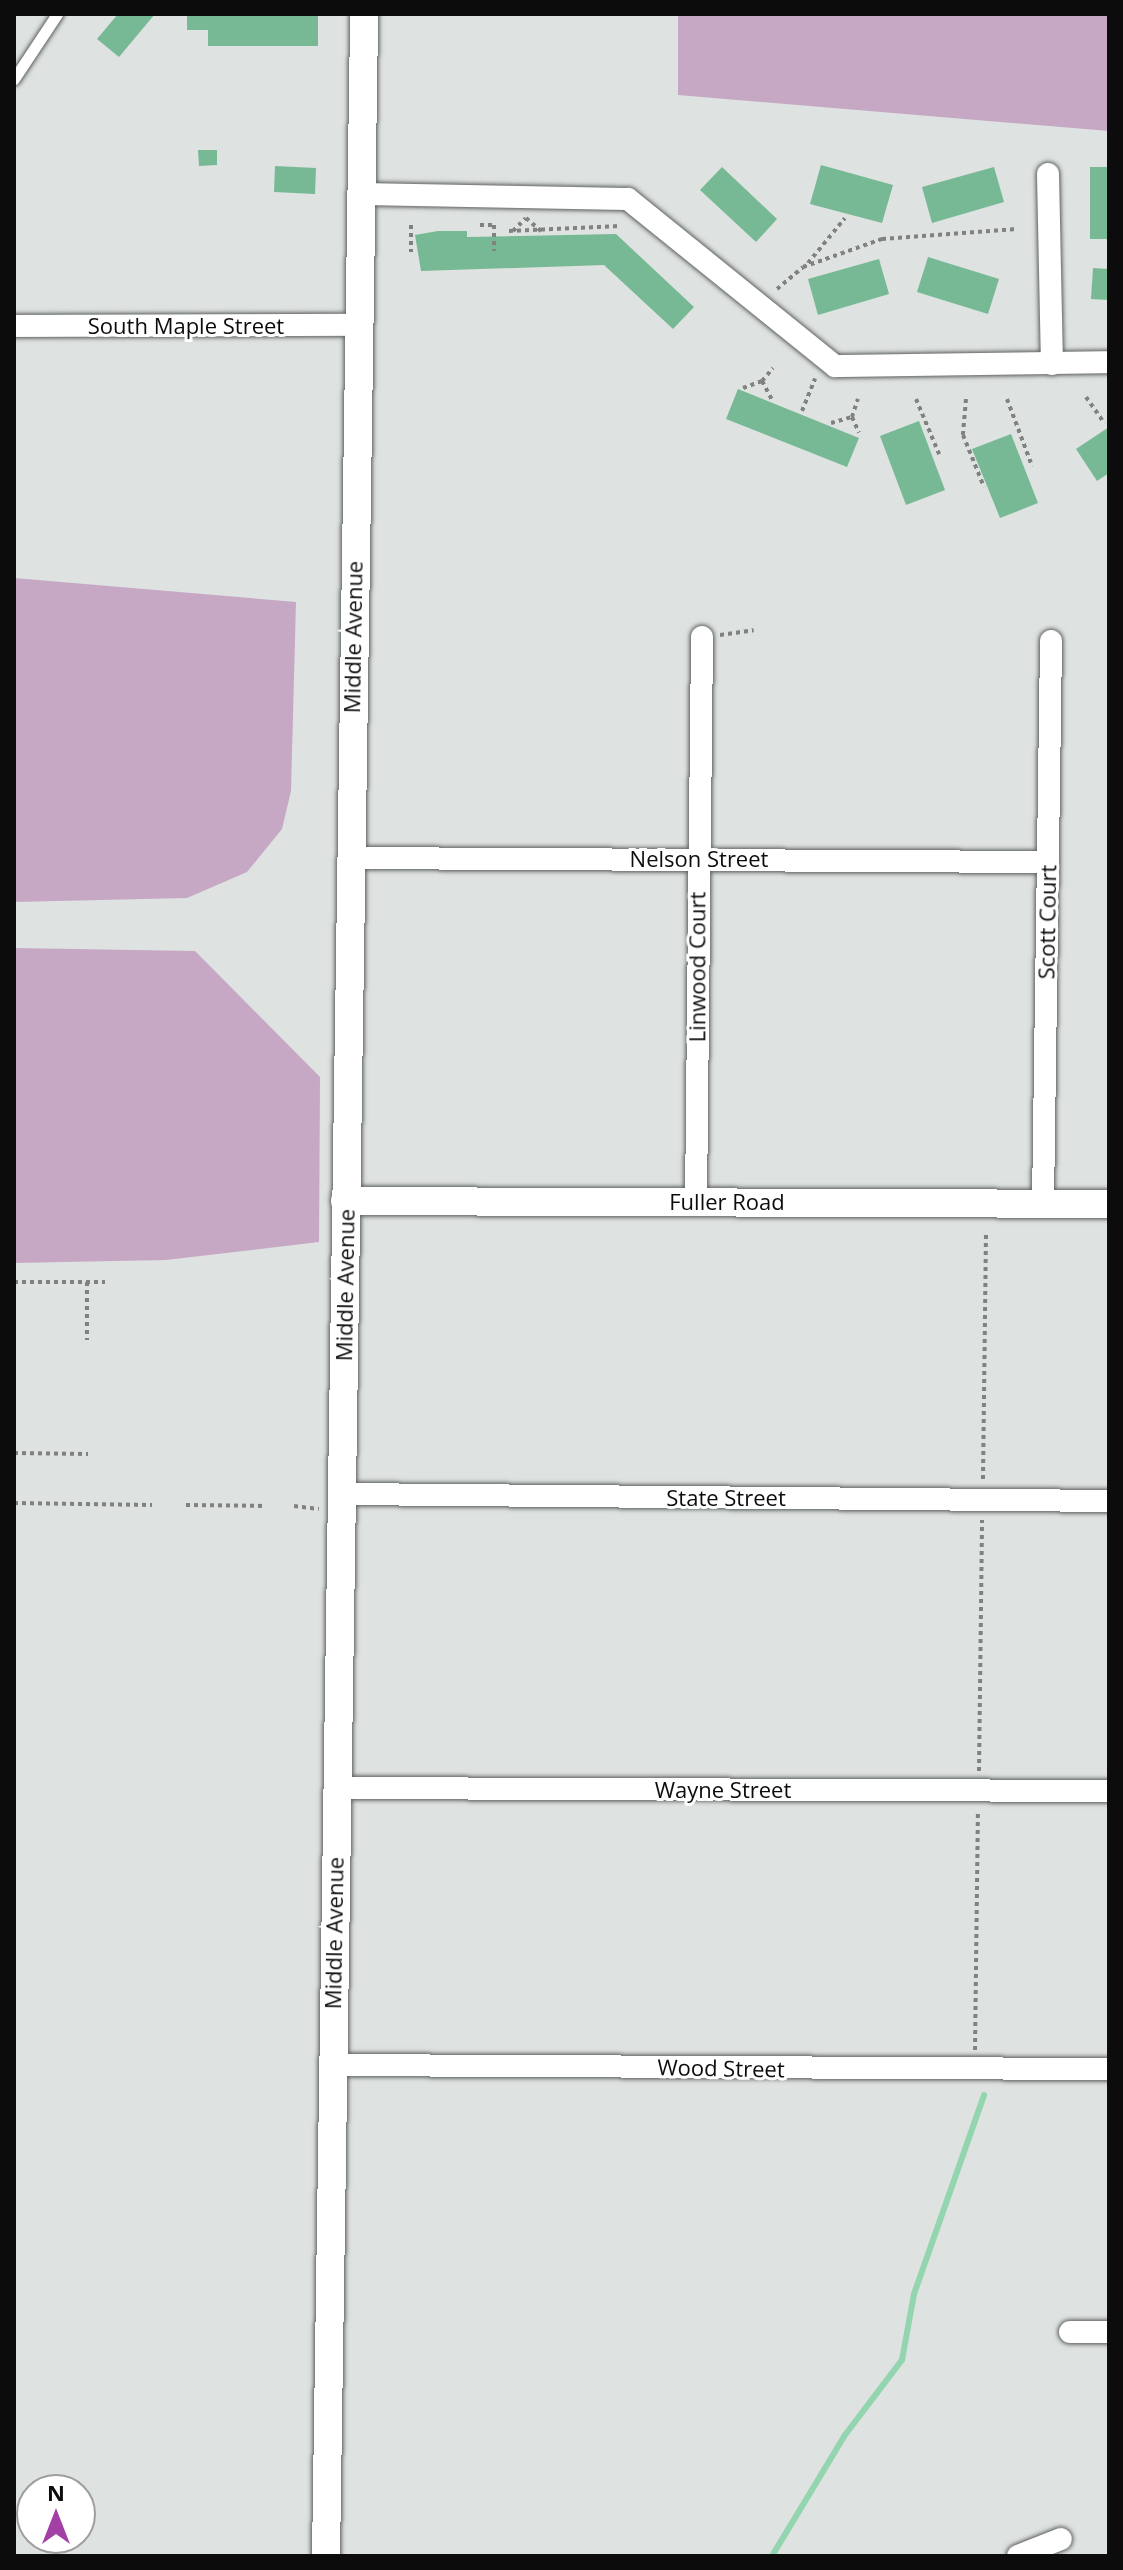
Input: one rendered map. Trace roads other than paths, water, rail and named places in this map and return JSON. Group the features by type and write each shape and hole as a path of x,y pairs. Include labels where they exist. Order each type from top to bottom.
{"street":[{"name":"Middle Avenue","path":"326,2556 364,14"},
{"path":"1048,174 1052,364"},
{"path":"360,194 628,199 825,364 1109,362"},
{"name":"South Maple Street","path":"14,326 358,325"},
{"name":"Linwood Court","path":"696,1202 702,637"},
{"name":"Scott Court","path":"1043,1203 1051,641"},
{"name":"Nelson Street","path":"350,858 1047,862"},
{"name":"Fuller Road","path":"345,1201 1109,1204"},
{"name":"State Street","path":"343,1494 1109,1501"},
{"name":"Wayne Street","path":"336,1788 1109,1791"},
{"name":"Wood Street","path":"333,2065 1109,2069"},
{"path":"1070,2332 1109,2332"},
{"path":"1018,2556 1061,2539"}],"lane":[{"path":"14,79 57,14"}],"waterway":[{"path":"772,2556 845,2435 902,2360 914,2294 984,2095"}]}
